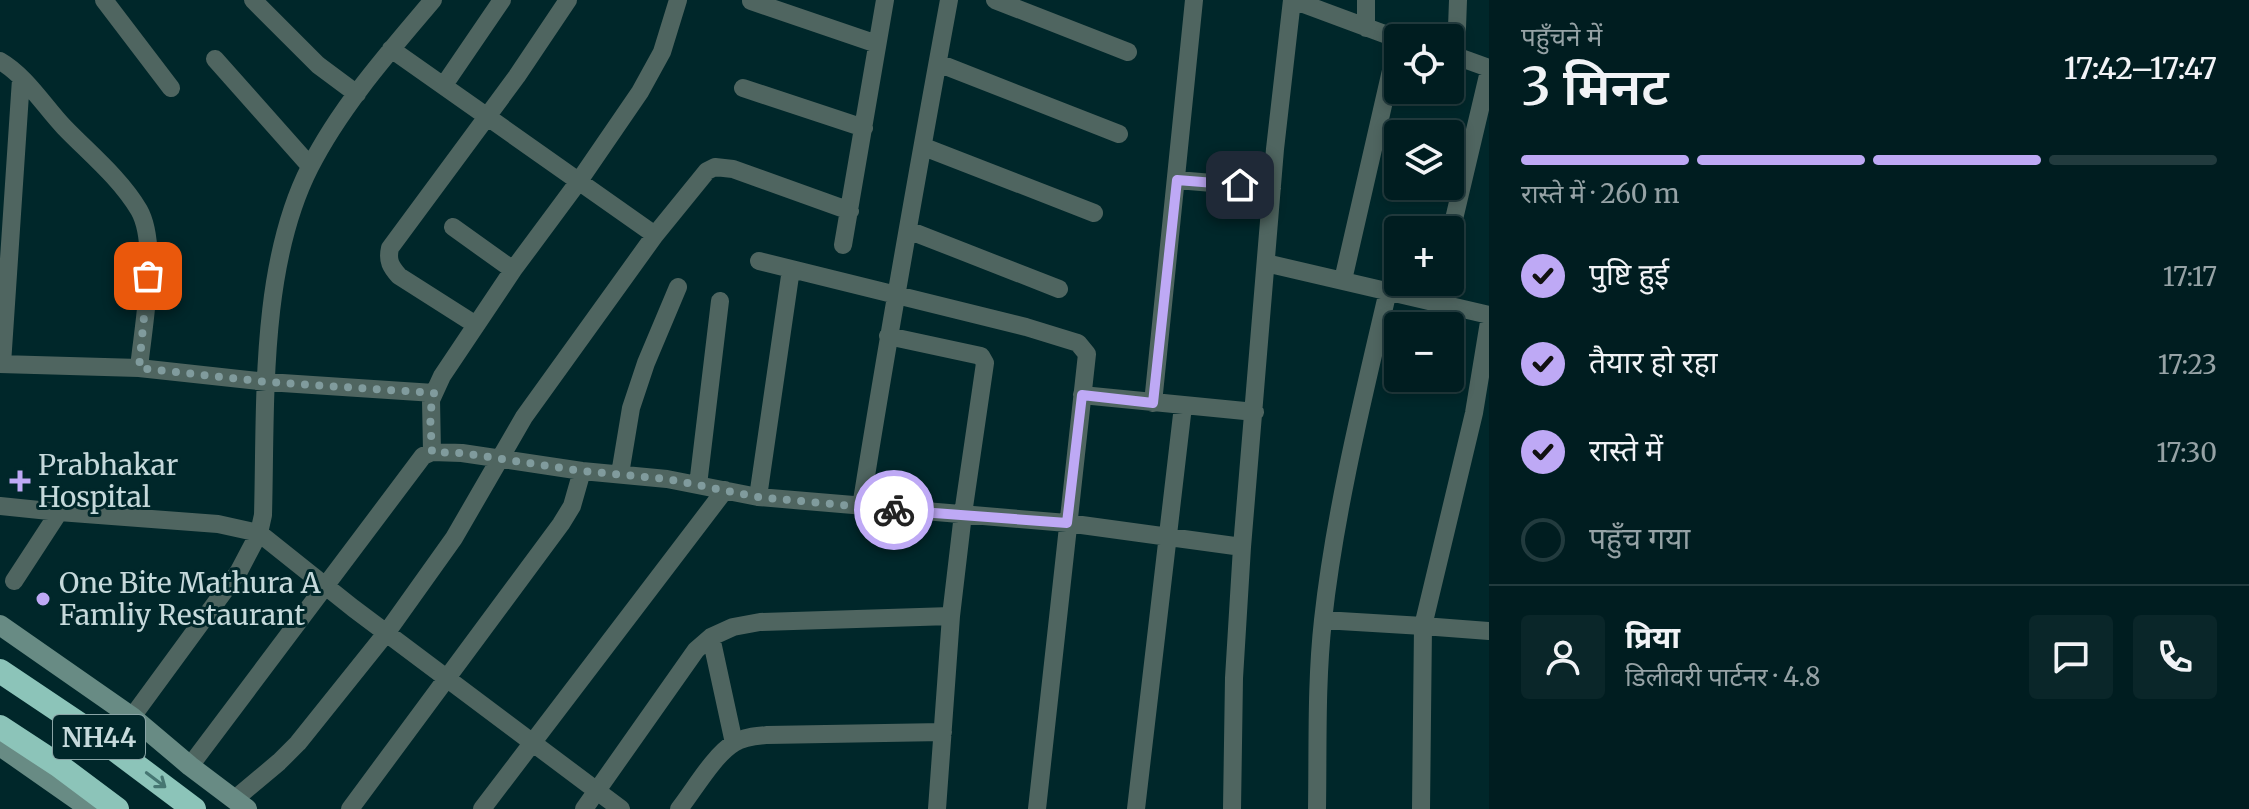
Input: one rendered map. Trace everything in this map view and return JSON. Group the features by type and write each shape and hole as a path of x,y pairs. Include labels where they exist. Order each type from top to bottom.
{"highway":[{"name":"NH44","path":"0,671 94,734 194,809"},
{"name":"NH44","path":"0,727 117,809"}],"street":[{"path":"104,0 171,88"},
{"path":"253,0 318,65 357,94"},
{"path":"132,717 239,571 259,533 263,515 272,310 279,257 286,225 310,166 357,94 433,0"},
{"path":"444,85 502,0"},
{"path":"476,325 399,276 388,258 396,238 568,0"},
{"path":"432,452 430,414 434,393 513,270 579,181 651,73 670,31 678,0"},
{"path":"843,245 885,0"},
{"path":"861,507 894,296 949,0"},
{"path":"995,0 1128,52"},
{"path":"1153,403 1194,0"},
{"path":"1232,809 1234,678 1242,547 1272,188 1292,0 1384,35"},
{"path":"1366,0 1366,28"},
{"path":"1456,24 1458,0"},
{"path":"751,1 877,44"},
{"path":"391,49 655,235"},
{"path":"215,59 310,166"},
{"path":"1455,216 1489,70 1464,60"},
{"path":"0,61 21,79 112,176 140,211 149,256 139,368"},
{"path":"938,63 1119,134"},
{"path":"21,79 1,364 139,368 267,382 434,393"},
{"path":"743,88 864,128"},
{"path":"1343,280 1384,101"},
{"path":"924,147 1094,213"},
{"path":"0,625 132,717 241,804 315,724 387,632 454,538 524,417 697,181 715,167 733,169 850,211"},
{"path":"1177,180 1272,188"},
{"path":"453,227 513,270"},
{"path":"908,230 1059,289"},
{"path":"759,261 1078,343 1087,354 1037,809"},
{"path":"1266,263 1384,290"},
{"path":"758,497 791,269"},
{"path":"620,474 635,396 678,287"},
{"path":"1317,809 1318,696 1323,620 1339,521 1387,296"},
{"path":"1409,296 1489,315"},
{"path":"1434,302 1436,296"},
{"path":"698,485 720,301"},
{"path":"1421,809 1423,626 1474,413 1489,322"},
{"path":"888,336 981,356 985,363 951,616 937,809"},
{"path":"1082,395 1255,412"},
{"path":"1136,809 1183,406"},
{"path":"190,766 423,456 432,452 462,453 582,471 667,479 758,497 1067,523 1242,547"},
{"path":"350,809 561,524 572,506 582,471"},
{"path":"482,809 725,490"},
{"path":"0,506 218,524 259,533 324,586 621,809"},
{"path":"14,581 59,512"},
{"path":"584,809 683,668 711,637 733,627 760,622 951,616"},
{"path":"1323,620 1489,631"},
{"path":"711,637 734,743"},
{"path":"679,809 734,743 767,735 943,732"},
{"path":"0,746 90,809"}],"way so far":[{"path":"148,276 139,368 267,382 434,393 430,414 432,452 462,453 541,466 667,479 758,497 894,510"}],"place":[{"name":"Prabhakar Hospital","path":"20,481"},
{"name":"One Bite Mathura A Famliy Restaurant","path":"43,599"}],"route":[{"path":"894,510 1067,523 1082,395 1153,403 1177,180 1240,185"}]}
